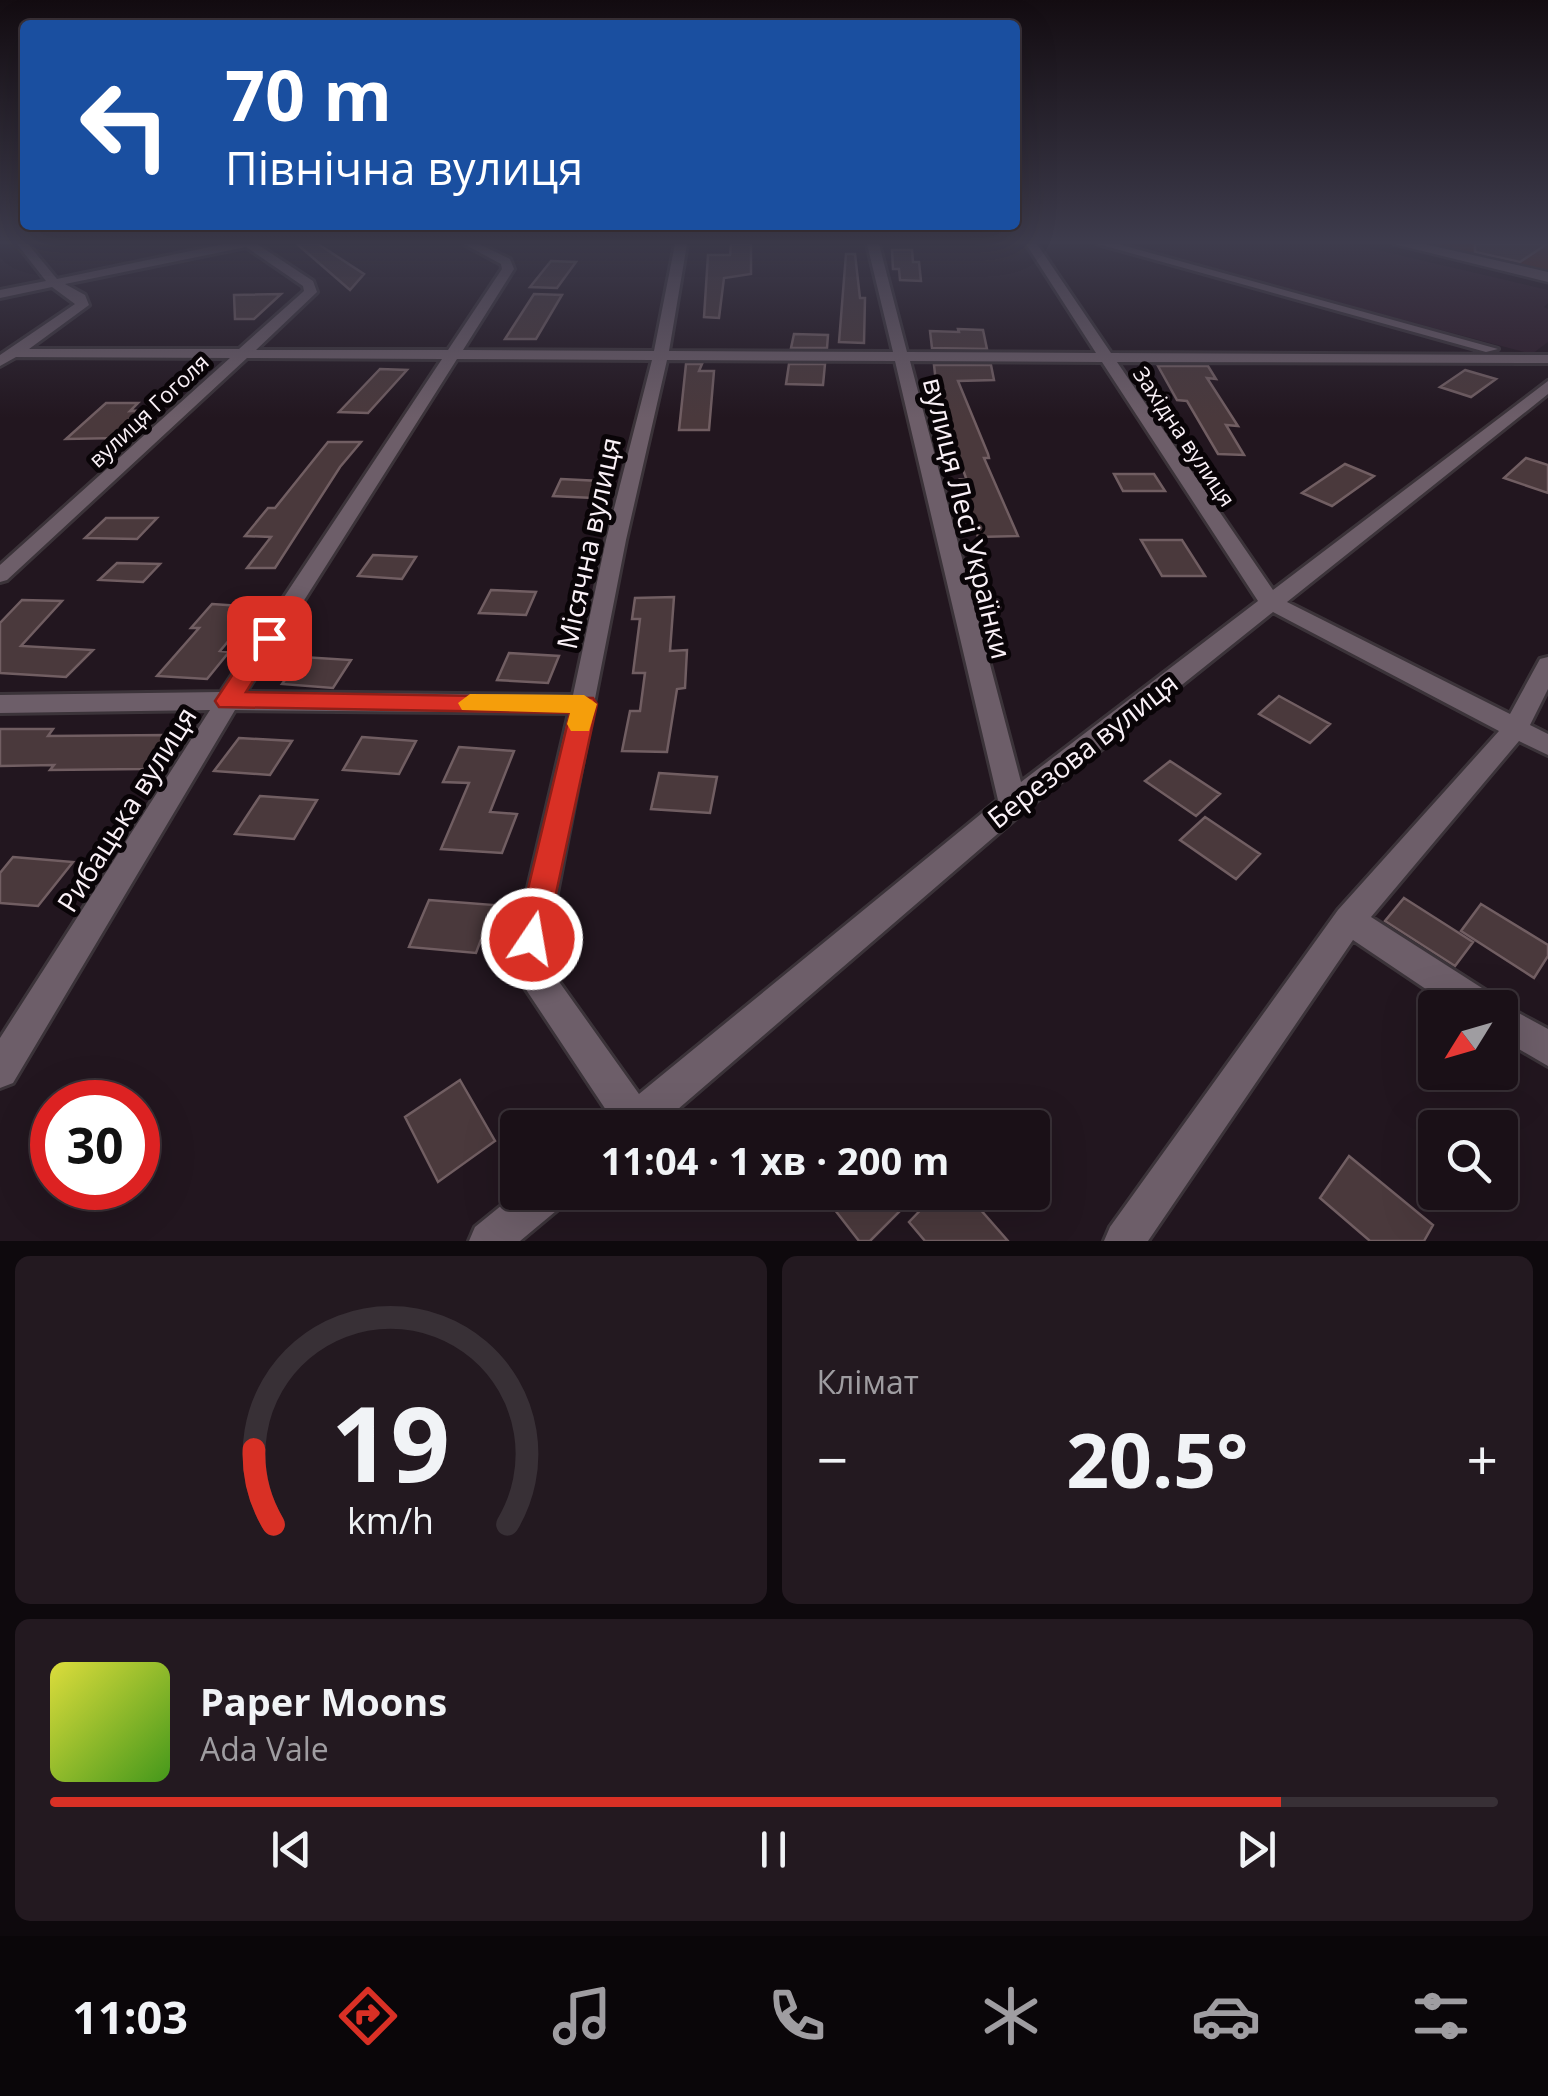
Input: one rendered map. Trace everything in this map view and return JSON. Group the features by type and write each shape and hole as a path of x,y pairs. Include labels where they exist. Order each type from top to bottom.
{"street":[{"path":"7,358 81,302"},
{"name":"вулиця Гоголя","path":"0,576 297,302"},
{"name":"Рибацька вулиця","path":"0,1070 228,701 485,302"},
{"name":"Місячна вулиця","path":"622,1110 537,977 531,960 532,939 671,302"},
{"name":"вулиця Лесі Українки","path":"886,302 1013,804"},
{"name":"Західна вулиця","path":"1068,302 1270,602"},
{"path":"1318,302 1521,357"},
{"path":"7,358 454,352 1548,359"},
{"name":"Березова вулиця","path":"648,1110 1013,804 1548,386"},
{"path":"1270,602 1548,745"},
{"path":"1124,1241 1349,920 1514,729 1548,665"},
{"path":"0,704 584,704"},
{"path":"1349,920 1456,990"},
{"path":"1518,1030 1548,1049"},
{"path":"490,1241 527,1210"}],"shaded area":[{"path":"1335,302 1548,302 1544,307 1548,309 1548,342 1532,354"}],"building":[{"path":"234,302 272,302 254,319 235,319"},
{"path":"529,302 558,302 536,339 505,339"},
{"path":"705,302 721,302 719,318 704,317"},
{"path":"842,302 865,302 864,343 839,342"},
{"path":"958,329 983,330 987,349 932,348 930,331 959,332"},
{"path":"794,334 828,335 827,348 791,348"},
{"path":"686,364 702,364 699,371 714,371 709,430 679,430"},
{"path":"789,364 825,364 823,385 786,384"},
{"path":"934,365 991,365 994,380 958,381 988,454 989,458 984,458 1018,536 978,537 960,479 966,478 938,400"},
{"path":"1158,366 1208,366 1216,379 1207,378 1238,426 1226,425 1244,455 1218,454 1187,401 1177,400"},
{"path":"380,369 407,370 368,413 339,412"},
{"path":"1465,370 1496,379 1471,397 1440,387"},
{"path":"106,403 138,403 130,411 151,410 122,438 66,439"},
{"path":"328,442 361,442 340,467 275,568 247,568 271,537 245,536 268,508 275,508"},
{"path":"1526,458 1548,465 1548,493 1504,478"},
{"path":"1345,464 1374,476 1332,506 1302,493"},
{"path":"1114,474 1154,474 1165,491 1123,491"},
{"path":"561,479 600,481 593,498 553,496"},
{"path":"106,518 157,518 137,539 85,538"},
{"path":"1141,540 1182,540 1205,576 1162,576"},
{"path":"373,555 416,557 402,579 358,576"},
{"path":"117,563 160,564 143,582 99,580"},
{"path":"491,590 536,592 526,615 479,613"},
{"path":"674,597 670,651 687,650 685,688 677,689 667,752 622,751 630,711 640,711 645,673 633,673 640,619 632,619 635,598"},
{"path":"22,600 62,601 21,646 93,650 66,677 0,673 0,623"},
{"path":"212,604 257,607 220,651 229,652 207,679 157,676 199,628 191,628"},
{"path":"509,653 559,656 548,683 497,680"},
{"path":"302,657 351,660 333,688 282,684"},
{"path":"1279,696 1330,724 1310,743 1259,714"},
{"path":"0,729 53,729 48,736 167,735 144,769 50,770 54,765 0,766"},
{"path":"362,737 416,741 399,774 343,770"},
{"path":"239,738 292,741 270,775 214,771"},
{"path":"459,747 514,751 490,812 517,814 502,853 441,849 469,783 443,782"},
{"path":"1170,761 1220,794 1196,816 1145,781"},
{"path":"659,773 717,777 710,813 651,809"},
{"path":"260,796 317,800 294,839 235,834"},
{"path":"1205,817 1260,854 1236,879 1180,840"},
{"path":"13,857 73,862 38,906 0,903 0,873"},
{"path":"1404,898 1473,942 1455,966 1385,921"},
{"path":"429,900 494,905 476,953 409,947"},
{"path":"1481,904 1548,945 1548,956 1534,978 1461,931"},
{"path":"460,1080 495,1141 438,1182 405,1117"},
{"path":"1349,1156 1433,1225 1424,1241 1370,1241 1320,1198"},
{"path":"835,1210 901,1210 870,1241 859,1241"},
{"path":"921,1210 981,1210 1008,1241 925,1241 909,1222"}],"slow traffic":[{"path":"470,703 584,704 580,724"}],"route":[{"path":"269,638 228,701 584,704 532,939"}]}
